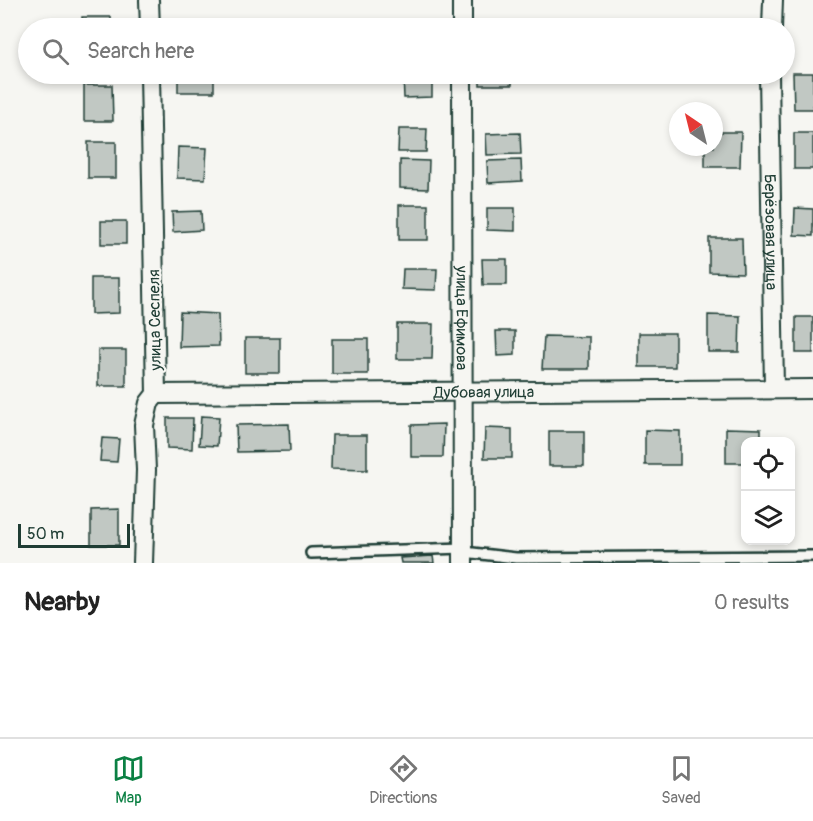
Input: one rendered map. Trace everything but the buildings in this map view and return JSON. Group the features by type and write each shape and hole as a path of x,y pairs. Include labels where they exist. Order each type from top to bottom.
{"street":[{"path":"149,0 150,18"},
{"path":"462,0 462,18"},
{"path":"772,18 773,0"},
{"name":"улица Сеспеля","path":"143,563 146,470 144,425 148,403 156,394 150,84"},
{"name":"улица Ефимова","path":"462,84 464,554"},
{"name":"Берёзовая улица","path":"769,84 774,389"},
{"name":"Дубовая улица","path":"156,394 813,389"}],"lane":[{"path":"311,553 464,554 516,558 813,556"}]}
